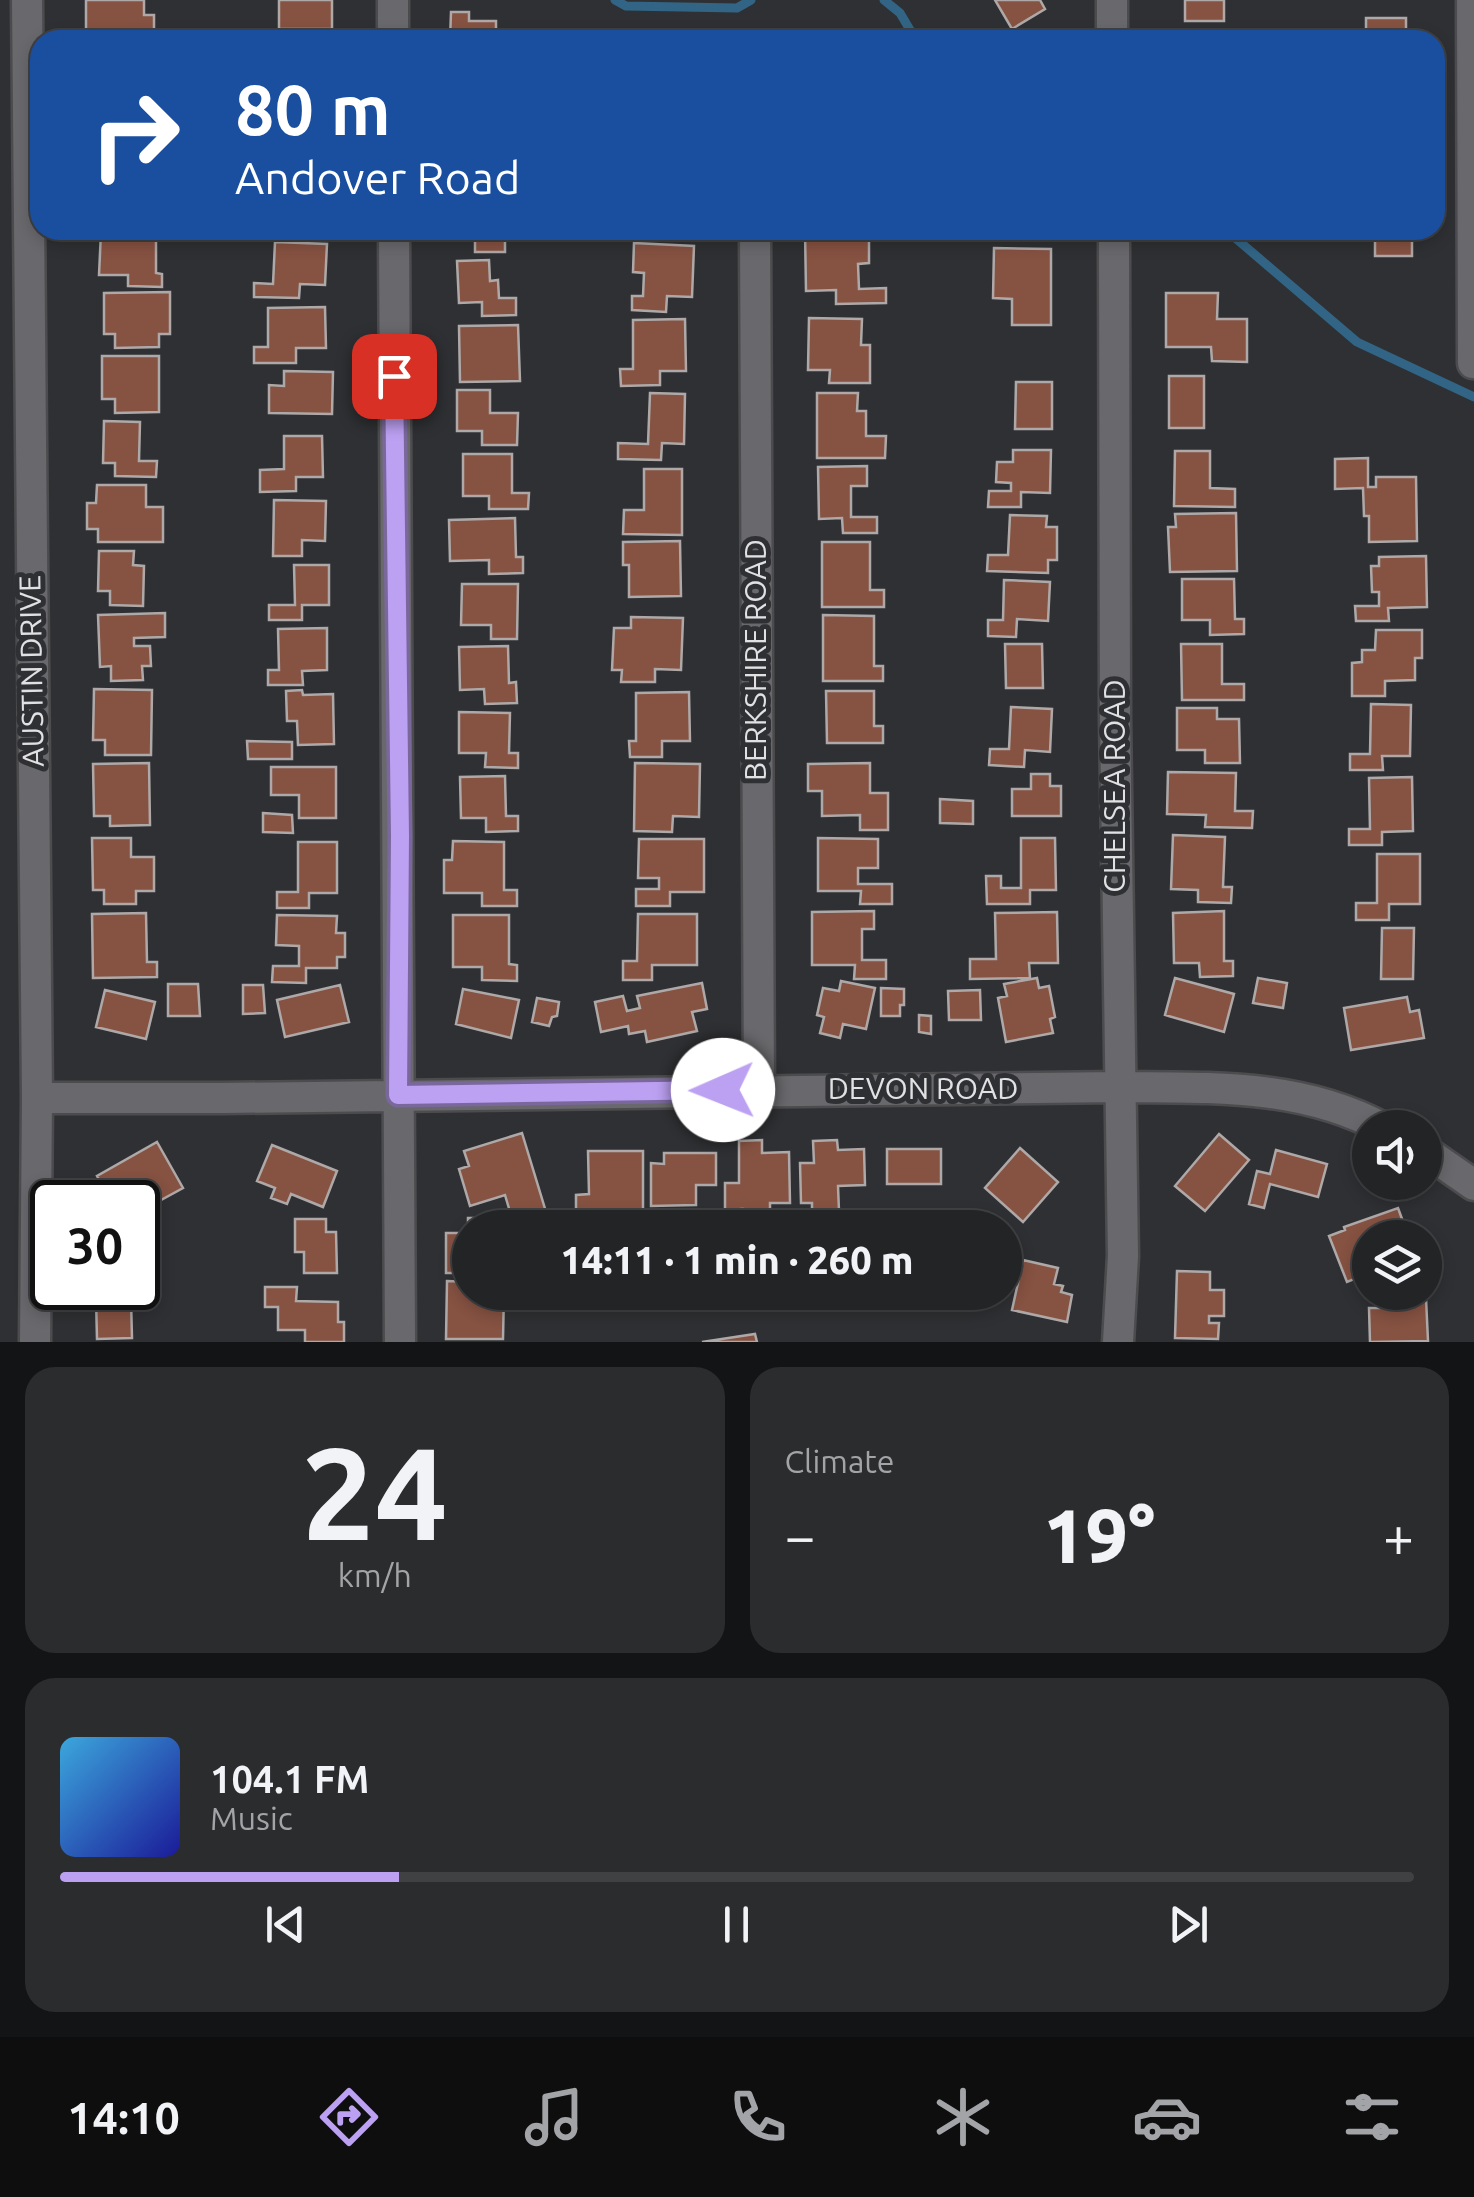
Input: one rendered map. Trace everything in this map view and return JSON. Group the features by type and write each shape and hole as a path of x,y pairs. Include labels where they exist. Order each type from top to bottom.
{"street":[{"name":"AUSTIN DRIVE","path":"26,0 35,1342"},
{"path":"393,0 393,30"},
{"path":"1112,0 1112,30"},
{"path":"1472,0 1474,363"},
{"path":"394,240 400,1342"},
{"name":"BERKSHIRE ROAD","path":"754,240 759,1090"},
{"name":"CHELSEA ROAD","path":"1114,240 1122,1256 1118,1342"},
{"name":"DEVON ROAD","path":"36,1098 1248,1088 1297,1096 1352,1113"},
{"path":"1442,1163 1474,1186"}],"building":[{"path":"86,0 144,0 144,15 154,15 154,30 86,30"},
{"path":"279,0 332,0 332,29 279,29"},
{"path":"995,0 1040,0 1045,9 1012,29"},
{"path":"1185,0 1224,0 1224,21 1185,21"},
{"path":"451,12 469,12 469,21 496,21 496,30 450,30"},
{"path":"1366,18 1406,18 1406,30 1366,30"},
{"path":"101,240 156,240 156,273 162,274 162,287 128,286 128,275 99,275"},
{"path":"475,240 505,240 505,252 475,252"},
{"path":"805,240 869,240 869,263 858,264 859,289 886,288 886,303 836,304 836,290 806,291"},
{"path":"1375,240 1412,240 1412,256 1375,256"},
{"path":"275,242 327,244 325,285 300,284 299,298 254,297 254,283 273,284"},
{"path":"634,243 694,246 692,297 667,296 666,312 632,310 632,296 643,296 644,273 633,272"},
{"path":"994,248 1051,249 1051,325 1012,325 1012,299 993,298"},
{"path":"489,260 490,281 498,280 499,298 516,298 516,315 482,316 482,302 459,303 457,261"},
{"path":"170,292 170,334 159,334 159,347 115,348 115,334 104,334 104,293"},
{"path":"1166,293 1218,293 1217,319 1247,319 1247,362 1212,361 1211,347 1166,347"},
{"path":"325,307 326,348 296,348 296,363 254,363 254,347 268,347 268,308"},
{"path":"809,318 862,319 861,345 870,345 870,383 829,383 830,370 808,370"},
{"path":"685,319 686,371 660,371 660,385 621,386 620,369 633,369 633,320"},
{"path":"518,325 520,381 460,382 459,326"},
{"path":"102,356 159,356 159,412 115,413 115,399 102,399"},
{"path":"284,371 333,372 332,414 269,413 269,385 284,386"},
{"path":"1169,376 1204,376 1204,428 1169,428"},
{"path":"1016,382 1052,382 1052,429 1015,429"},
{"path":"457,390 490,390 490,413 518,413 517,445 482,445 482,431 457,431"},
{"path":"650,393 685,394 684,444 662,443 661,460 618,459 618,443 648,444"},
{"path":"817,393 858,393 857,411 866,411 866,436 886,436 885,458 817,458"},
{"path":"104,421 140,422 139,461 157,461 156,477 115,476 115,463 103,463"},
{"path":"284,436 322,436 323,477 296,477 296,491 260,492 260,470 284,469"},
{"path":"1013,450 1051,450 1050,493 1021,492 1021,507 988,507 989,491 1011,491 1011,483 996,482 997,462 1013,462"},
{"path":"1175,451 1210,451 1210,488 1235,489 1235,507 1174,506"},
{"path":"463,454 512,454 512,493 529,493 528,509 489,509 489,496 463,496"},
{"path":"1368,458 1368,487 1376,487 1376,477 1416,477 1417,541 1369,542 1363,488 1335,489 1335,459"},
{"path":"867,466 867,486 851,486 851,517 877,517 877,533 843,533 842,518 819,519 818,467"},
{"path":"644,469 682,469 682,535 623,534 624,510 644,510"},
{"path":"97,485 146,485 146,507 163,507 163,542 98,542 98,529 87,529 87,503 96,503"},
{"path":"274,500 326,501 325,541 302,540 302,556 273,556"},
{"path":"1236,513 1237,571 1170,572 1168,527 1176,527 1175,514"},
{"path":"1010,515 1047,516 1046,527 1057,527 1057,560 1048,560 1048,573 987,571 988,555 1008,555"},
{"path":"515,518 516,557 523,557 523,573 489,574 489,560 450,561 449,520"},
{"path":"680,541 681,596 629,597 629,565 623,565 623,542"},
{"path":"822,542 870,542 870,590 884,590 884,607 822,607"},
{"path":"99,551 134,551 133,565 144,566 143,606 110,605 110,591 98,591"},
{"path":"1426,556 1427,607 1388,608 1389,621 1356,621 1355,606 1379,606 1379,592 1372,592 1371,566 1379,566 1379,557"},
{"path":"294,565 329,565 329,605 302,605 302,620 269,620 269,605 295,605"},
{"path":"1182,579 1234,579 1235,619 1244,619 1244,634 1210,635 1210,620 1182,620"},
{"path":"1004,580 1050,582 1048,621 1017,619 1016,637 988,636 988,620 1003,620"},
{"path":"462,584 518,584 517,639 491,639 491,625 461,625"},
{"path":"165,613 165,637 134,638 134,646 150,646 151,666 142,666 143,680 111,681 111,666 100,667 98,615"},
{"path":"823,615 874,616 874,666 883,666 883,681 823,681"},
{"path":"631,617 683,618 681,670 655,669 655,682 621,682 622,670 612,670 614,628 631,628"},
{"path":"327,628 327,670 302,671 303,685 268,685 268,670 279,670 278,629"},
{"path":"1376,630 1422,630 1422,658 1415,658 1415,680 1385,681 1385,696 1352,696 1352,663 1362,662 1362,650 1375,650"},
{"path":"1005,644 1042,644 1043,688 1006,688"},
{"path":"1181,644 1222,644 1222,684 1244,684 1244,700 1182,700"},
{"path":"508,646 509,683 516,682 517,703 485,704 484,689 460,690 459,647"},
{"path":"94,689 152,690 151,755 105,755 105,740 93,740"},
{"path":"302,690 303,695 333,694 334,744 298,745 297,721 287,721 286,691"},
{"path":"826,691 874,691 874,726 883,726 883,743 827,743"},
{"path":"689,692 690,741 662,741 662,757 630,757 629,741 636,741 636,693"},
{"path":"1371,704 1411,705 1410,756 1382,756 1383,770 1350,770 1350,754 1370,754"},
{"path":"1011,707 1052,709 1050,752 1025,750 1024,767 989,765 990,749 1009,749"},
{"path":"1177,708 1217,708 1217,719 1239,719 1240,763 1205,763 1205,750 1177,750"},
{"path":"459,712 510,713 509,753 518,753 518,768 485,767 486,753 459,753"},
{"path":"247,741 292,742 292,759 248,759"},
{"path":"149,763 150,825 110,826 110,816 94,816 93,764"},
{"path":"635,763 700,764 699,817 673,816 672,832 634,831"},
{"path":"870,763 870,793 888,793 888,830 860,830 860,815 822,816 822,791 808,791 808,764"},
{"path":"271,767 336,767 336,818 299,818 299,795 271,795"},
{"path":"1168,772 1236,773 1235,811 1253,811 1252,828 1205,827 1206,815 1167,814"},
{"path":"1031,774 1050,774 1050,786 1061,786 1061,816 1012,816 1012,789 1031,789"},
{"path":"505,776 506,816 518,816 518,831 486,832 486,818 461,818 460,777"},
{"path":"1412,777 1413,831 1382,832 1382,845 1349,845 1349,829 1370,829 1369,778"},
{"path":"940,799 973,801 973,824 940,823"},
{"path":"263,813 292,815 293,833 263,832"},
{"path":"1173,835 1225,837 1223,887 1232,887 1231,903 1198,902 1198,890 1171,889"},
{"path":"92,838 131,838 131,857 154,857 154,891 136,891 136,904 104,904 104,890 93,890"},
{"path":"818,838 878,839 878,868 858,868 858,884 892,884 892,904 860,904 861,891 818,891"},
{"path":"1021,838 1055,838 1056,890 1030,890 1030,904 987,904 986,876 1001,876 1001,888 1021,888"},
{"path":"639,839 704,839 704,892 670,892 670,906 636,906 636,889 659,889 659,878 638,878"},
{"path":"453,841 504,842 504,890 517,890 517,906 482,906 482,893 444,893 444,860 452,860"},
{"path":"298,842 337,842 337,893 309,893 309,908 277,908 277,892 298,892"},
{"path":"1377,854 1420,854 1420,904 1389,904 1389,920 1356,920 1356,903 1377,903"},
{"path":"874,911 874,929 862,929 862,960 886,960 886,979 854,979 855,965 812,965 812,912"},
{"path":"1224,911 1224,961 1233,961 1233,976 1200,977 1199,963 1174,963 1173,913"},
{"path":"1057,912 1058,963 1029,963 1030,978 970,979 970,959 996,959 995,913"},
{"path":"146,913 147,962 157,962 157,977 93,978 92,914"},
{"path":"638,914 697,914 697,965 652,965 652,980 623,980 623,961 637,961"},
{"path":"277,915 337,916 336,933 345,933 345,957 337,957 337,968 306,968 306,983 272,982 273,966 299,966 299,946 276,945"},
{"path":"453,915 509,915 509,964 517,965 517,981 482,980 482,967 453,967"},
{"path":"1382,928 1414,928 1413,979 1381,979"},
{"path":"1037,978 1039,988 1049,986 1055,1017 1050,1019 1053,1033 1006,1042 998,998 1007,996 1004,984"},
{"path":"1175,978 1234,994 1224,1032 1165,1015"},
{"path":"1258,978 1287,983 1283,1008 1253,1003"},
{"path":"841,981 875,988 866,1029 843,1024 840,1038 820,1033 824,1017 817,1015 823,988 839,991"},
{"path":"702,983 707,1009 692,1012 697,1031 647,1042 645,1031 629,1034 628,1026 601,1032 595,1002 623,996 627,1011 640,1008 637,996"},
{"path":"168,984 198,984 200,1016 168,1016"},
{"path":"243,985 263,985 265,1013 243,1014"},
{"path":"340,985 349,1022 285,1037 277,1000"},
{"path":"881,988 904,989 900,1016 881,1016"},
{"path":"463,989 519,1000 511,1038 456,1024"},
{"path":"105,990 155,1002 146,1039 96,1027"},
{"path":"980,990 981,1020 949,1020 948,991"},
{"path":"1407,997 1410,1012 1419,1010 1424,1038 1351,1050 1344,1008"},
{"path":"537,998 559,1002 557,1016 552,1017 549,1026 532,1022"},
{"path":"919,1015 931,1016 931,1034 919,1032"},
{"path":"522,1133 545,1210 509,1210 505,1195 470,1206 459,1169 469,1166 464,1151"},
{"path":"1219,1134 1249,1160 1205,1211 1175,1186"},
{"path":"762,1140 762,1153 789,1152 790,1203 770,1203 770,1210 725,1210 725,1183 739,1183 739,1141"},
{"path":"837,1140 838,1150 864,1149 865,1185 838,1186 839,1210 812,1210 812,1203 801,1203 800,1163 814,1163 813,1141"},
{"path":"157,1142 183,1188 160,1201 160,1180 99,1180 97,1176"},
{"path":"272,1145 337,1171 323,1207 291,1194 287,1204 271,1198 275,1188 257,1181"},
{"path":"1020,1148 1058,1182 1023,1222 1022,1210 1010,1210 985,1188"},
{"path":"887,1149 941,1149 941,1184 887,1184"},
{"path":"1276,1150 1327,1164 1318,1197 1270,1184 1264,1208 1249,1204 1257,1171 1270,1174"},
{"path":"588,1151 643,1151 643,1210 576,1210 576,1195 589,1194"},
{"path":"664,1153 716,1153 716,1185 696,1185 696,1205 651,1206 651,1163 664,1164"},
{"path":"1398,1208 1402,1220 1364,1220"},
{"path":"295,1219 326,1219 326,1232 336,1232 337,1273 304,1273 304,1252 295,1252"},
{"path":"1352,1224 1352,1280 1347,1282 1329,1236 1345,1230"},
{"path":"446,1233 452,1233 452,1273 446,1273"},
{"path":"1023,1260 1058,1268 1054,1284 1063,1286 1061,1292 1072,1295 1067,1322 1012,1310 1022,1310"},
{"path":"1177,1271 1210,1272 1210,1290 1224,1290 1224,1316 1209,1316 1209,1323 1219,1323 1218,1339 1175,1338"},
{"path":"447,1281 452,1281 452,1310 504,1310 503,1339 446,1339"},
{"path":"265,1287 297,1287 296,1301 338,1302 344,1342 305,1342 305,1330 278,1330 278,1307 265,1307"},
{"path":"96,1310 131,1310 132,1338 97,1339"},
{"path":"1369,1310 1427,1310 1428,1341 1370,1342"},
{"path":"755,1334 757,1342 702,1342"}],"waterway":[{"path":"615,0 626,6 737,8 751,0"},
{"path":"884,0 900,13 910,30"},
{"path":"1238,240 1357,342 1474,397"}],"route":[{"path":"394,376 400,836 398,1095 723,1090"}]}
